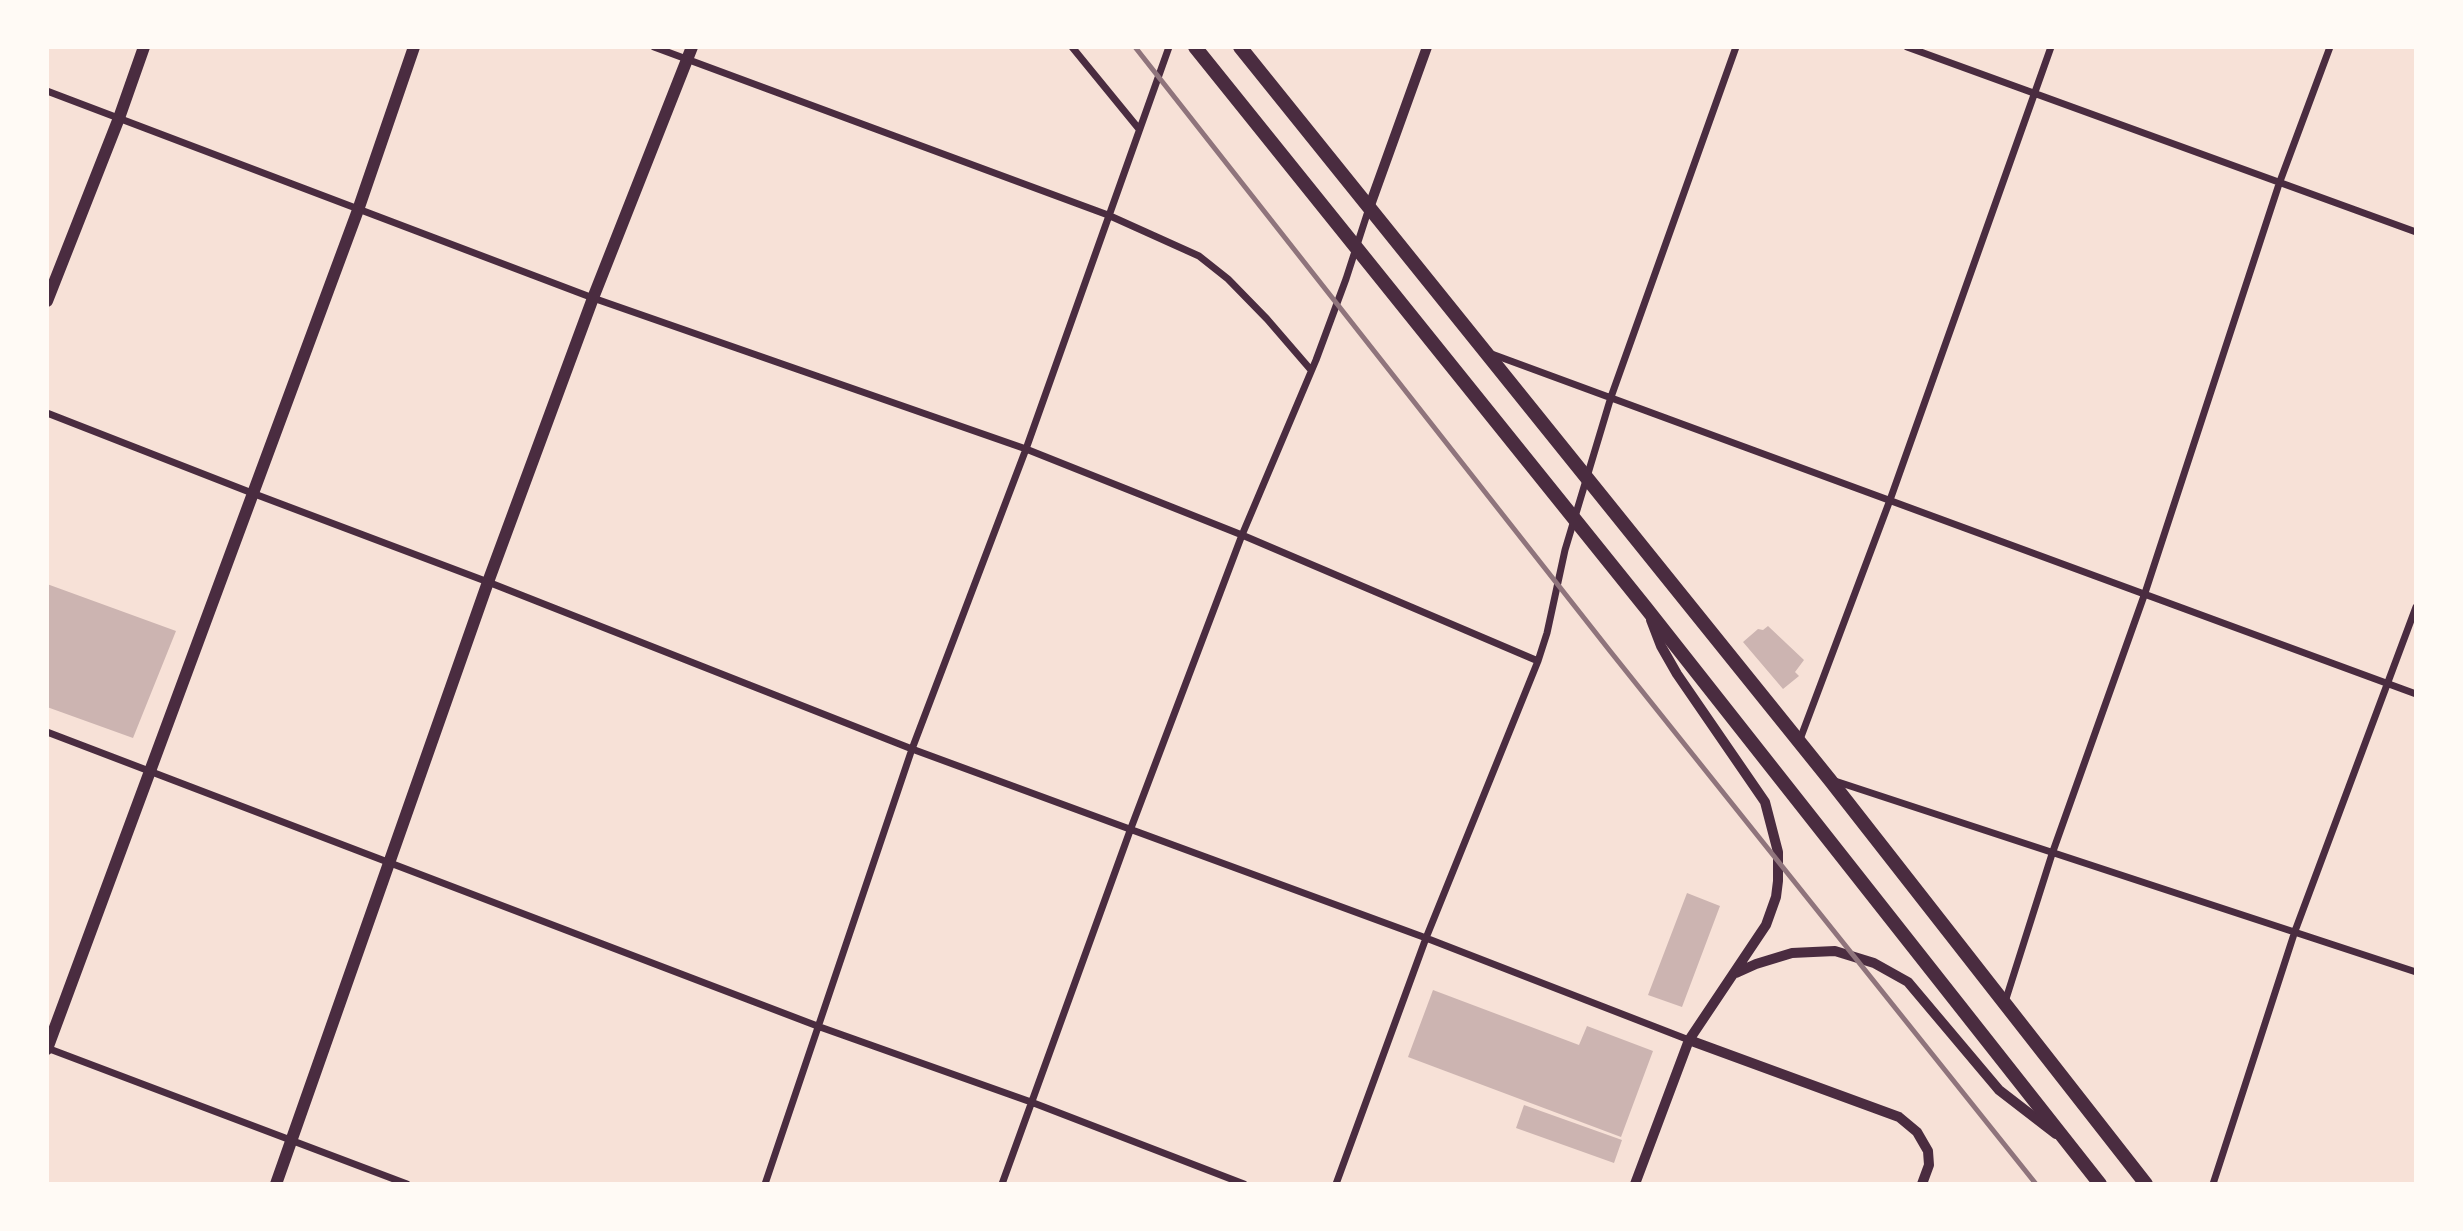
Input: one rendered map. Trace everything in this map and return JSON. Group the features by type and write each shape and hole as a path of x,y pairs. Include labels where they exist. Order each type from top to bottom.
{"main road":[{"path":"47,301 144,47"},
{"path":"47,1048 358,211 414,47"},
{"path":"1195,47 1646,608 2100,1184"},
{"path":"1240,47 1829,780 2146,1184"},
{"path":"276,1184 488,582 593,298 690,54"}],"street":[{"path":"654,47 690,54 1108,215 1199,256 1228,279 1311,370"},
{"path":"1072,47 1139,129"},
{"path":"1003,1184 1131,828 1242,535 1316,360 1427,47"},
{"path":"1336,1184 1426,938 1538,662 1547,634 1565,550 1611,397 1736,47"},
{"path":"1906,47 2416,232"},
{"path":"1799,743 1890,500 2051,47"},
{"path":"2005,1002 2052,854 2145,593 2279,184 2330,47"},
{"path":"765,1184 912,749 1026,449 1168,49"},
{"path":"47,92 593,298 1026,449 1242,535 1538,662"},
{"path":"1485,351 2416,694"},
{"path":"47,413 252,494 488,582 912,749 1131,828 1899,1117 1917,1132 1928,1151 1929,1165 1922,1184"},
{"path":"2213,1184 2295,931 2416,607"},
{"path":"1635,1184 1689,1040 1746,955 1771,912 1779,881 1778,852 1765,802 1677,674 1661,646 1646,608"},
{"path":"47,732 820,1027 1031,1102 1244,1184"},
{"path":"1829,780 2416,972"},
{"path":"1733,975 1756,964 1792,953 1835,951 1855,955 1893,972 1920,994 2000,1090 2068,1143"},
{"path":"47,1048 407,1184"}],"building":[{"path":"47,584 176,631 133,738 47,707"},
{"path":"1768,626 1804,660 1795,672 1799,676 1783,689 1743,642 1758,629 1763,630"},
{"path":"1687,893 1720,906 1682,1007 1648,995"},
{"path":"1433,990 1579,1045 1587,1026 1653,1051 1621,1137 1408,1057"},
{"path":"1524,1105 1622,1140 1614,1163 1516,1128"}],"railway":[{"path":"1135,47 1610,651 2036,1184"}]}
